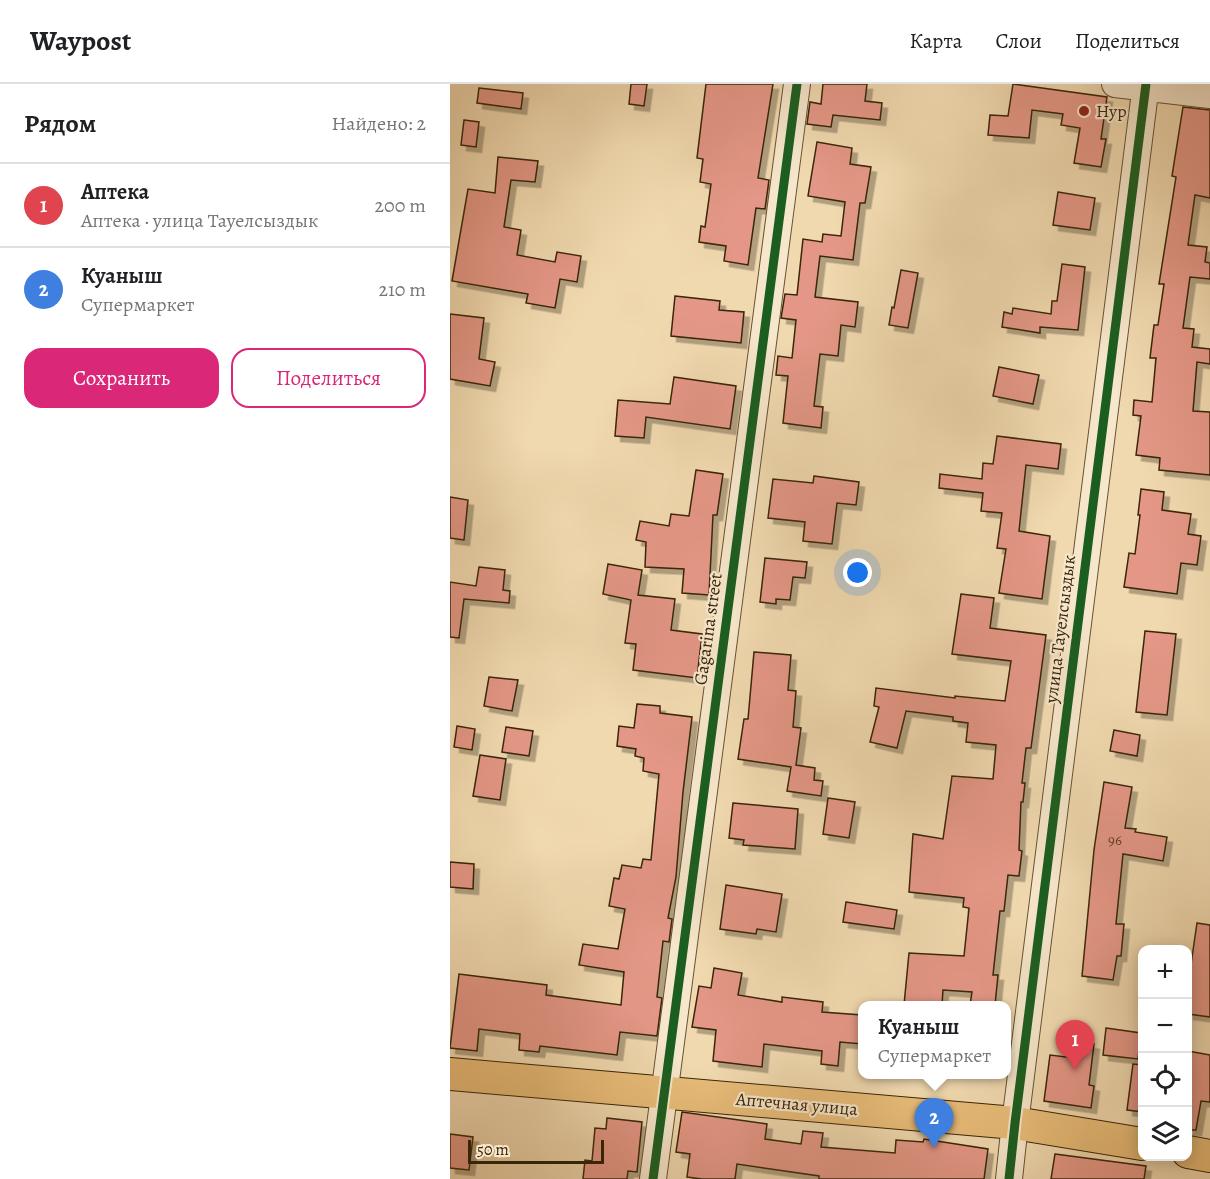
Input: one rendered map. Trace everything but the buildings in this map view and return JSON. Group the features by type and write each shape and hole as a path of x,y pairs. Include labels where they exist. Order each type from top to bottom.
{"main road":[{"name":"Аптечная улица","path":"450,1074 1015,1123 1138,1143"},
{"path":"1192,1153 1210,1156"}],"street":[{"name":"Gagarina street","path":"653,1179 797,84"},
{"path":"1115,84 1210,95"},
{"name":"улица Тауелсыздык","path":"1010,1179 1015,1123 1146,86"}],"cycle path":[{"path":"653,1179 797,84"},
{"path":"1009,1179 1146,84"}],"place":[{"name":"Нур","path":"1084,111"},
{"name":"Аптека","path":"1075,1070"},
{"name":"Куаныш","path":"934,1148"}]}
